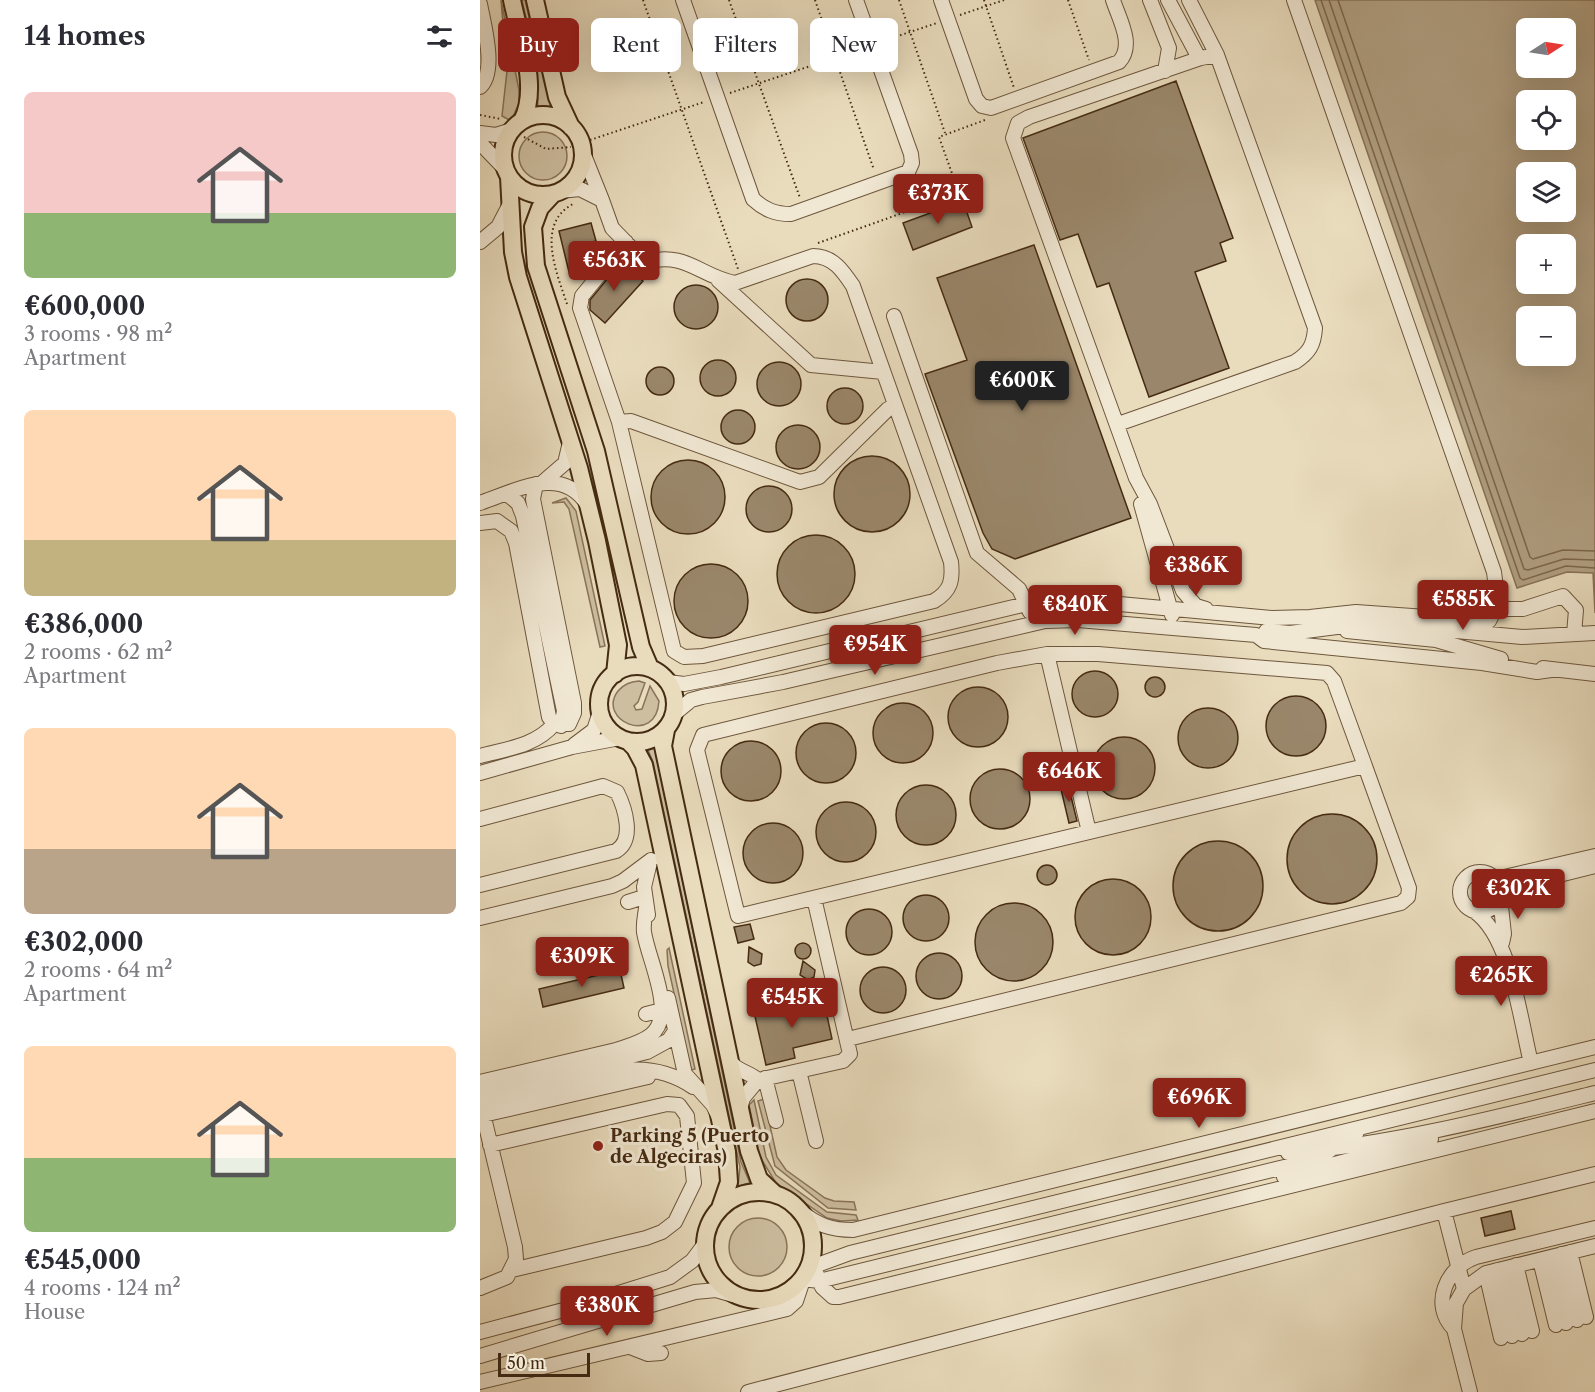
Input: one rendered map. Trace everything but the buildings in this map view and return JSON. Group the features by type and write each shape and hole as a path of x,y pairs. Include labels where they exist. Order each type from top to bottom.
{"main road":[{"path":"512,0 528,82 527,110 516,126 503,153 510,202 513,252 518,277 570,439 588,506 615,629 618,655 615,674"},
{"path":"535,0 557,97 581,147 578,174 540,208 533,227 536,266 596,451 641,646 650,668 668,682 675,698 663,746 753,1166 759,1179 775,1194 800,1211 813,1238 811,1271 790,1291 772,1300 752,1301 733,1295 712,1274 704,1245 709,1225 727,1192 729,1170 722,1127 644,765 635,748 607,727 600,712 604,687 615,674 630,667 650,668"},
{"path":"516,126 533,117 549,116 571,128"},
{"path":"507,173 528,192 556,193"},
{"path":"624,740 645,742 670,722"},
{"path":"720,1208 745,1193 775,1194"}],"street":[{"path":"683,0 753,199 770,212 780,214 804,209 908,172 912,164 911,154 882,72"},
{"path":"856,0 862,18"},
{"path":"941,0 979,103 991,108 1119,62 1125,52 1127,41 1113,0"},
{"path":"1150,0 1169,48 1165,71"},
{"path":"1168,0 1199,58"},
{"path":"1118,423 1295,362 1306,355 1314,344 1315,328 1217,54 1189,0"},
{"path":"1294,0 1494,573 1498,598 1496,609 1484,628"},
{"path":"480,4 488,57 487,76 480,87"},
{"path":"1178,620 1118,423 1013,138 1018,123 1029,117 1199,58 1217,54"},
{"path":"480,133 496,135 516,126"},
{"path":"480,143 507,173"},
{"path":"581,147 612,228 626,242 645,262 663,257 681,261 730,282 741,282 813,256 826,258 838,265 853,286 951,562 951,582 944,594 934,601 693,658 678,655 671,645 619,422 579,303 582,296 626,242"},
{"path":"556,193 580,189 602,200"},
{"path":"480,241 498,227 510,202"},
{"path":"712,274 812,365 883,372"},
{"path":"894,315 977,553 1019,589 1032,623"},
{"path":"619,422 631,421 800,483 819,477 888,409 895,406"},
{"path":"480,503 540,483 565,463 570,439"},
{"path":"1136,478 1150,504 1188,599 1196,606 1218,613 1272,618 1368,618 1484,628 1534,635 1595,633"},
{"path":"540,483 566,484 575,488 588,506"},
{"path":"480,756 531,742 542,737 557,725 572,721 574,704 533,499 540,483"},
{"path":"507,494 518,503 523,516 564,711 557,725"},
{"path":"480,523 489,520 505,524 516,543 549,717 557,725"},
{"path":"1152,607 1156,591 1157,556"},
{"path":"1171,561 1180,599 1178,620"},
{"path":"1484,628 1503,609 1505,591 1503,580 1494,573"},
{"path":"1503,609 1523,609 1563,596 1576,610 1574,634"},
{"path":"668,682 684,684 721,677 1026,604 1076,601 1152,607 1178,620 1256,635 1264,641 1470,662 1537,672 1551,670"},
{"path":"670,722 691,700 1032,623 1078,620 1178,620 1218,613"},
{"path":"1272,618 1277,623 1436,640 1513,662 1551,670 1595,674"},
{"path":"1256,635 1266,631 1290,633 1323,628 1368,618"},
{"path":"848,1039 1401,903 1408,897 1409,888 1365,766 1334,681 1327,673 1098,654 1047,654 997,663 708,732 699,739 697,750 738,916 1365,766"},
{"path":"1047,654 1089,832"},
{"path":"572,747 594,730 600,712"},
{"path":"480,773 572,747 624,740"},
{"path":"480,819 603,786 617,792 627,836 626,842 616,851 480,885"},
{"path":"480,1082 637,1044 657,1029 662,1010 644,932 645,879 650,862 658,848 658,836"},
{"path":"1531,1063 1502,943 1491,925 1461,900 1460,888 1465,878 1481,871 1496,879 1595,856"},
{"path":"480,918 576,898 612,886 650,862"},
{"path":"1474,911 1490,909 1500,896 1527,883 1595,866"},
{"path":"630,876 656,880 670,890"},
{"path":"1496,879 1504,934 1502,943"},
{"path":"740,1109 743,1098 761,1079 846,1059 850,1051 814,897"},
{"path":"628,902 645,903"},
{"path":"645,903 685,1074 713,1105 722,1127"},
{"path":"646,1014 662,1010"},
{"path":"480,1093 647,1052 669,1040 675,1031"},
{"path":"800,1211 816,1224 828,1228 854,1230 1595,1047"},
{"path":"730,1062 736,1069 761,1079 776,1121"},
{"path":"805,1069 816,1141"},
{"path":"512,1270 515,1247 481,1107 627,1070 652,1070 681,1080 698,1090"},
{"path":"480,1382 787,1309 796,1301 811,1271 850,1254 1595,1071"},
{"path":"1241,1158 1336,1148 1467,1125 1595,1094"},
{"path":"480,1288 499,1282 512,1270 662,1232 675,1222 694,1183 687,1116 680,1105 674,1103 490,1145"},
{"path":"811,1271 828,1294 839,1297 1595,1111"},
{"path":"1148,1201 1186,1201 1405,1146 1467,1125"},
{"path":"811,1271 1148,1201 1305,1162 1336,1148 1363,1128"},
{"path":"748,1392 1444,1211 1595,1174"},
{"path":"1444,1211 1464,1289"},
{"path":"1454,1329 1444,1315 1442,1298 1446,1285 1458,1266 1476,1257 1595,1227"},
{"path":"480,1332 571,1308 670,1277 692,1262 704,1245"},
{"path":"1470,1392 1454,1329 1456,1304 1464,1289 1501,1269 1595,1246"},
{"path":"1556,1256 1571,1321 1556,1256"},
{"path":"1501,1269 1517,1335 1501,1269"},
{"path":"480,1356 695,1292 716,1290 733,1295"},
{"path":"628,1346 648,1354 661,1353"}],"path":[{"path":"643,0 739,271"},
{"path":"729,0 804,209"},
{"path":"815,0 821,18"},
{"path":"899,0 946,134"},
{"path":"984,0 1018,99"},
{"path":"898,36 1004,0"},
{"path":"1068,0 1093,72"},
{"path":"480,115 507,121 516,126 528,142 546,149 561,150 581,147 681,109 810,66"},
{"path":"840,72 878,183"},
{"path":"816,244 959,193 939,137 989,119"}],"shaded area":[{"path":"522,0 525,0 529,18 526,18"},
{"path":"507,72 515,72 519,103 511,121 502,116"},
{"path":"536,72 543,72 552,111 538,110"},
{"path":"543,132 560,139 567,156 560,173 543,180 526,173 519,156 526,139"},
{"path":"566,498 576,511 605,646 600,647 569,509 564,502 552,503"},
{"path":"639,681 645,683 638,702 634,706 636,710 642,709 650,686 659,701 655,715 648,723 639,726 621,719 615,711 613,702 618,691 630,683"},
{"path":"655,748 741,1162 750,1183 738,1186 740,1167 653,762 648,750"},
{"path":"669,948 695,1069 691,1070 668,966 667,950"},
{"path":"764,1099 777,1157 786,1170 825,1198 854,1202 856,1210 828,1208 775,1166 758,1101"},
{"path":"754,1100 766,1157 776,1175 827,1212 856,1215 858,1220 841,1221 827,1218 776,1183 760,1157 749,1105"},
{"path":"752,1218 764,1218 779,1226 787,1241 787,1253 779,1268 764,1276 752,1276 737,1268 729,1253 729,1241 737,1226"}],"water":[{"path":"1315,0 1595,0 1595,613 1593,573 1567,572 1517,588"}],"place":[{"name":"Parking 5 (Puerto de Algeciras)","path":"598,1146"}]}
